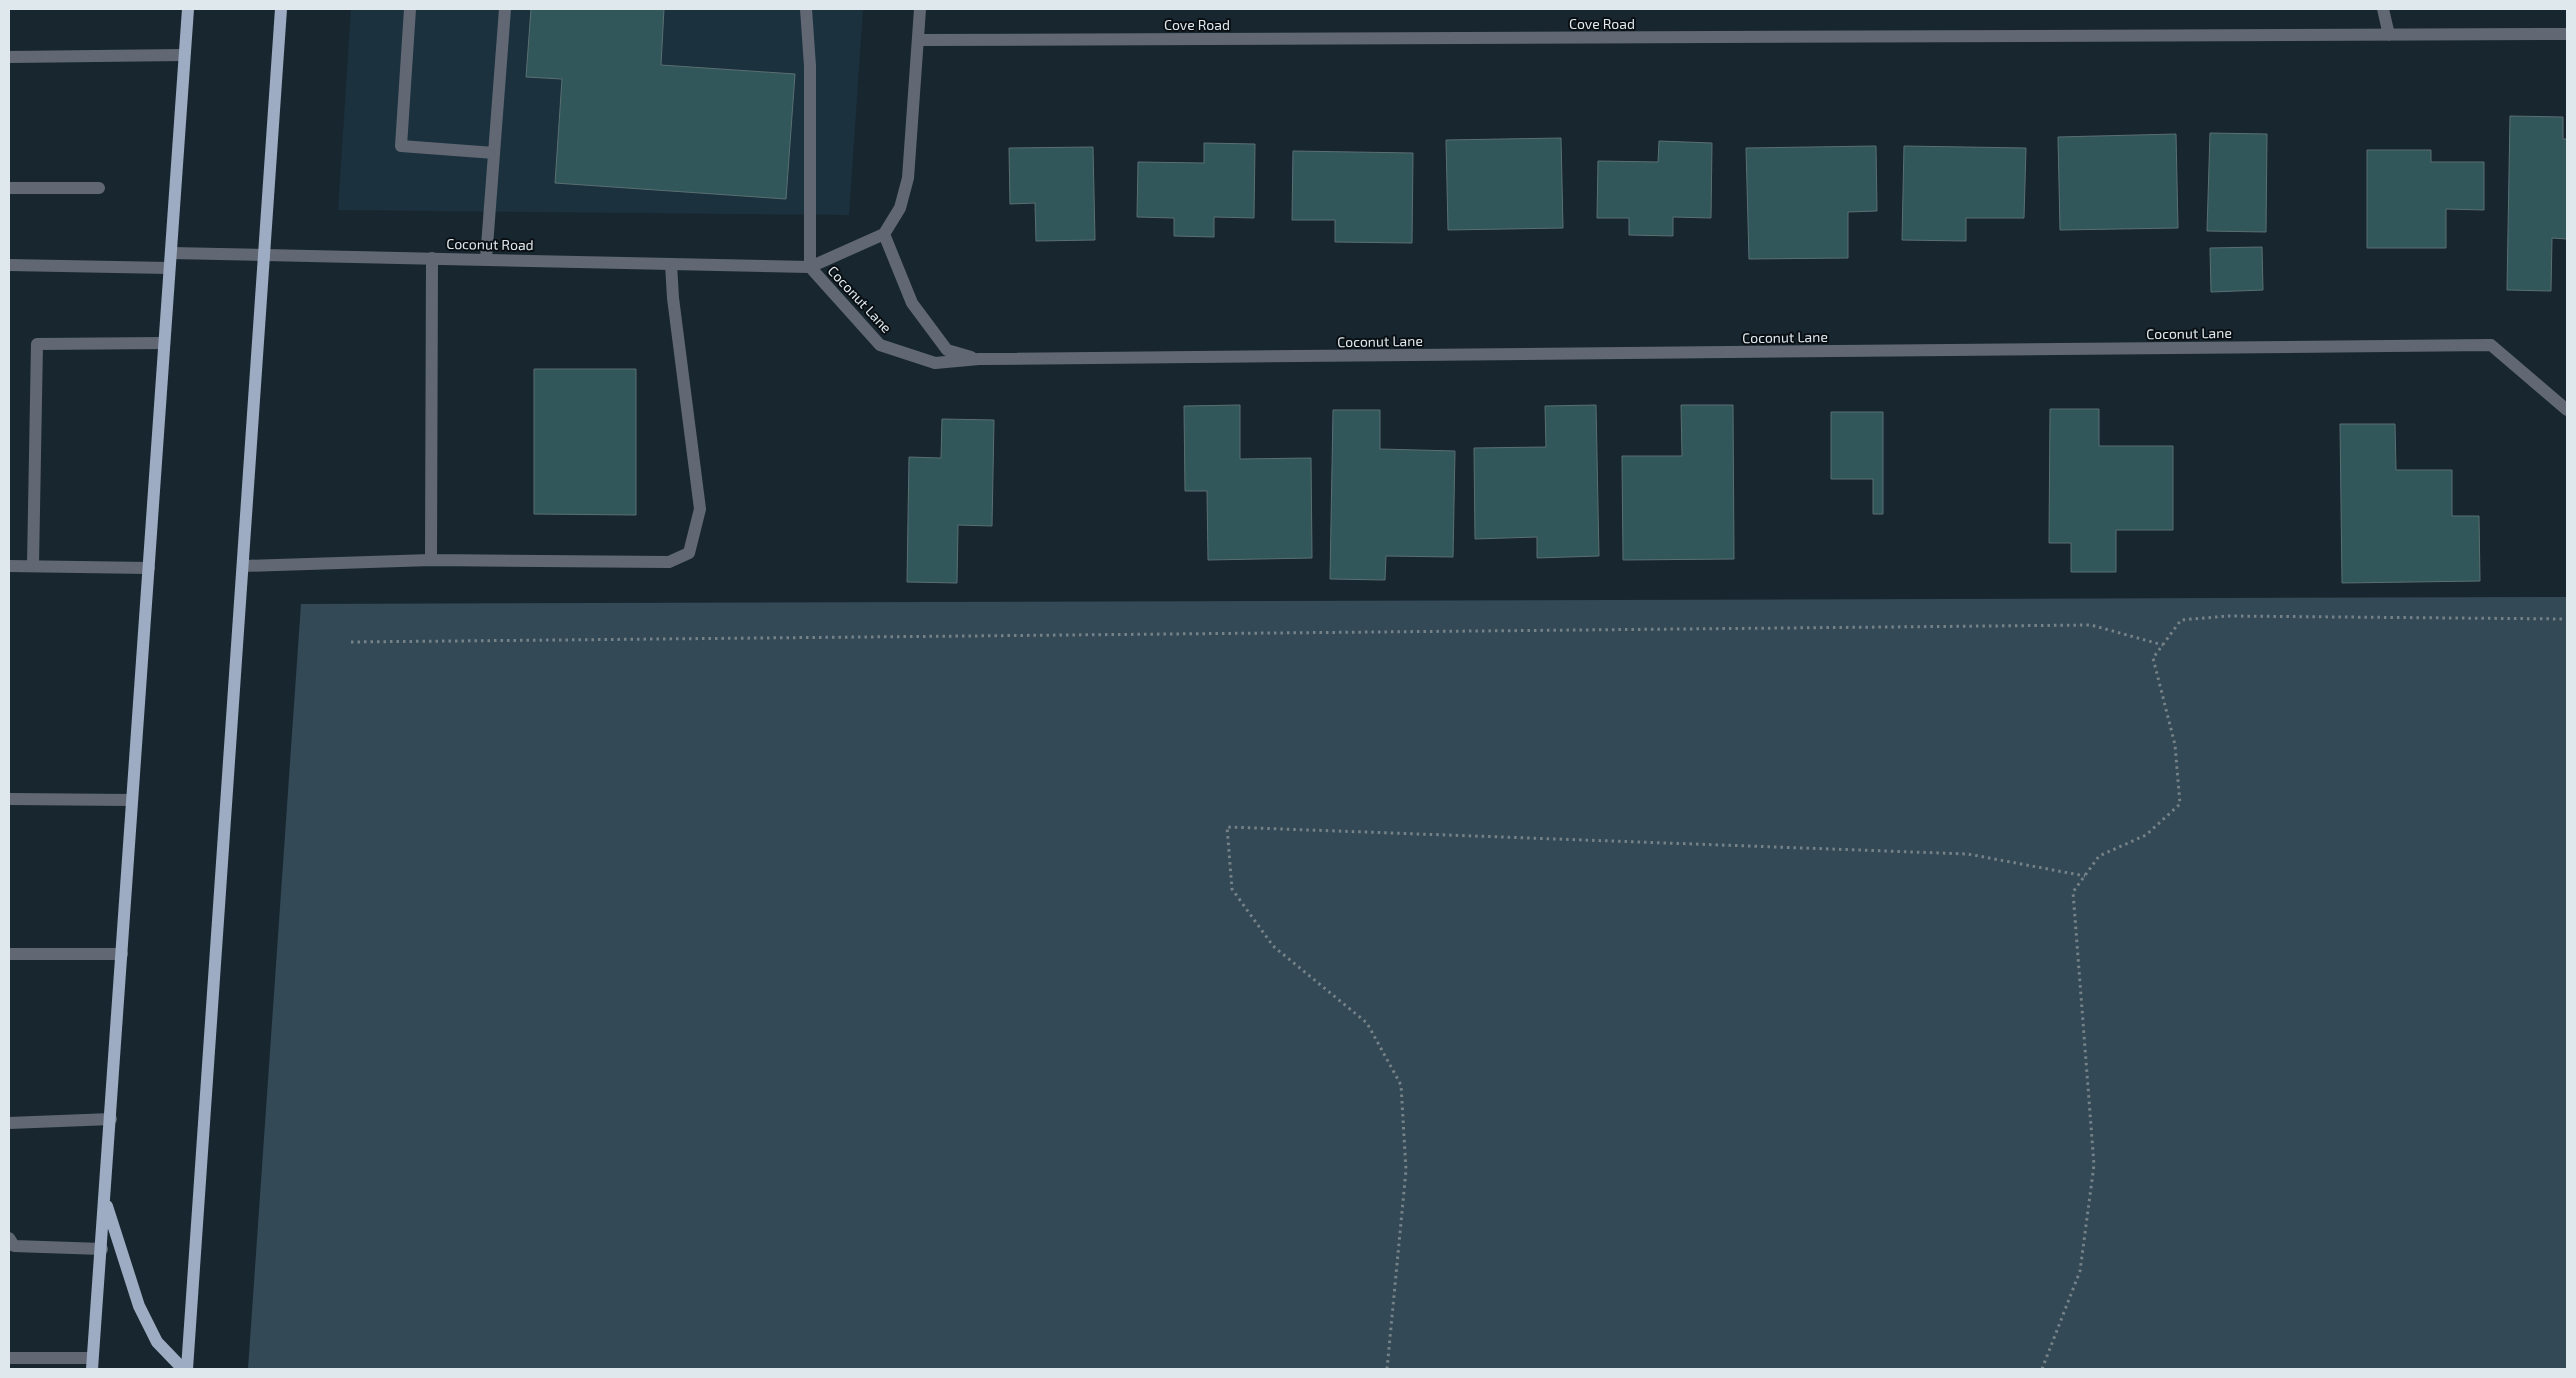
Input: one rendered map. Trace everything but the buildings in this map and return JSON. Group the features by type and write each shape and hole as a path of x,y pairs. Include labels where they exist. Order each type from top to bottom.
{"main road":[{"path":"102,1369 92,1364 102,1249 188,9"},
{"path":"187,1369 281,9"},
{"path":"105,1199 139,1306 158,1342 182,1369"}],"street":[{"path":"410,9 401,146 494,153"},
{"path":"486,259 505,9"},
{"path":"806,9 810,66 810,267 884,234 900,208 908,178 920,9"},
{"path":"2382,9 2389,34"},
{"name":"Cove Road","path":"918,40 2567,34"},
{"path":"9,57 184,56"},
{"path":"9,188 99,188"},
{"name":"Coconut Lane","path":"884,234 912,303 947,350 979,359"},
{"name":"Coconut Road","path":"171,253 810,267"},
{"path":"431,560 432,258"},
{"path":"243,566 431,560 669,562 689,553 700,509 673,298 671,264"},
{"path":"9,265 169,268"},
{"name":"Coconut Lane","path":"810,267 880,345 935,363 979,359 2491,345 2567,410"},
{"path":"33,565 37,344 164,343"},
{"path":"9,566 149,568"},
{"path":"9,799 132,800"},
{"path":"9,954 122,954"},
{"path":"9,1123 110,1119"},
{"path":"9,1238 14,1246 102,1249"},
{"path":"9,1358 92,1364"}],"path":[{"path":"2042,1369 2080,1271 2094,1165 2073,892 2100,856 2146,835 2180,804 2175,746 2153,658 2181,620 2228,616 2567,619"},
{"path":"352,642 2091,625 2163,645"},
{"path":"1387,1369 1406,1170 1401,1085 1367,1023 1273,946 1232,889 1227,827 1968,854 2085,876"}],"shaded area":[{"path":"351,9 863,9 849,215 338,210"},
{"path":"2567,597 2567,1369 248,1369 301,604"}]}
